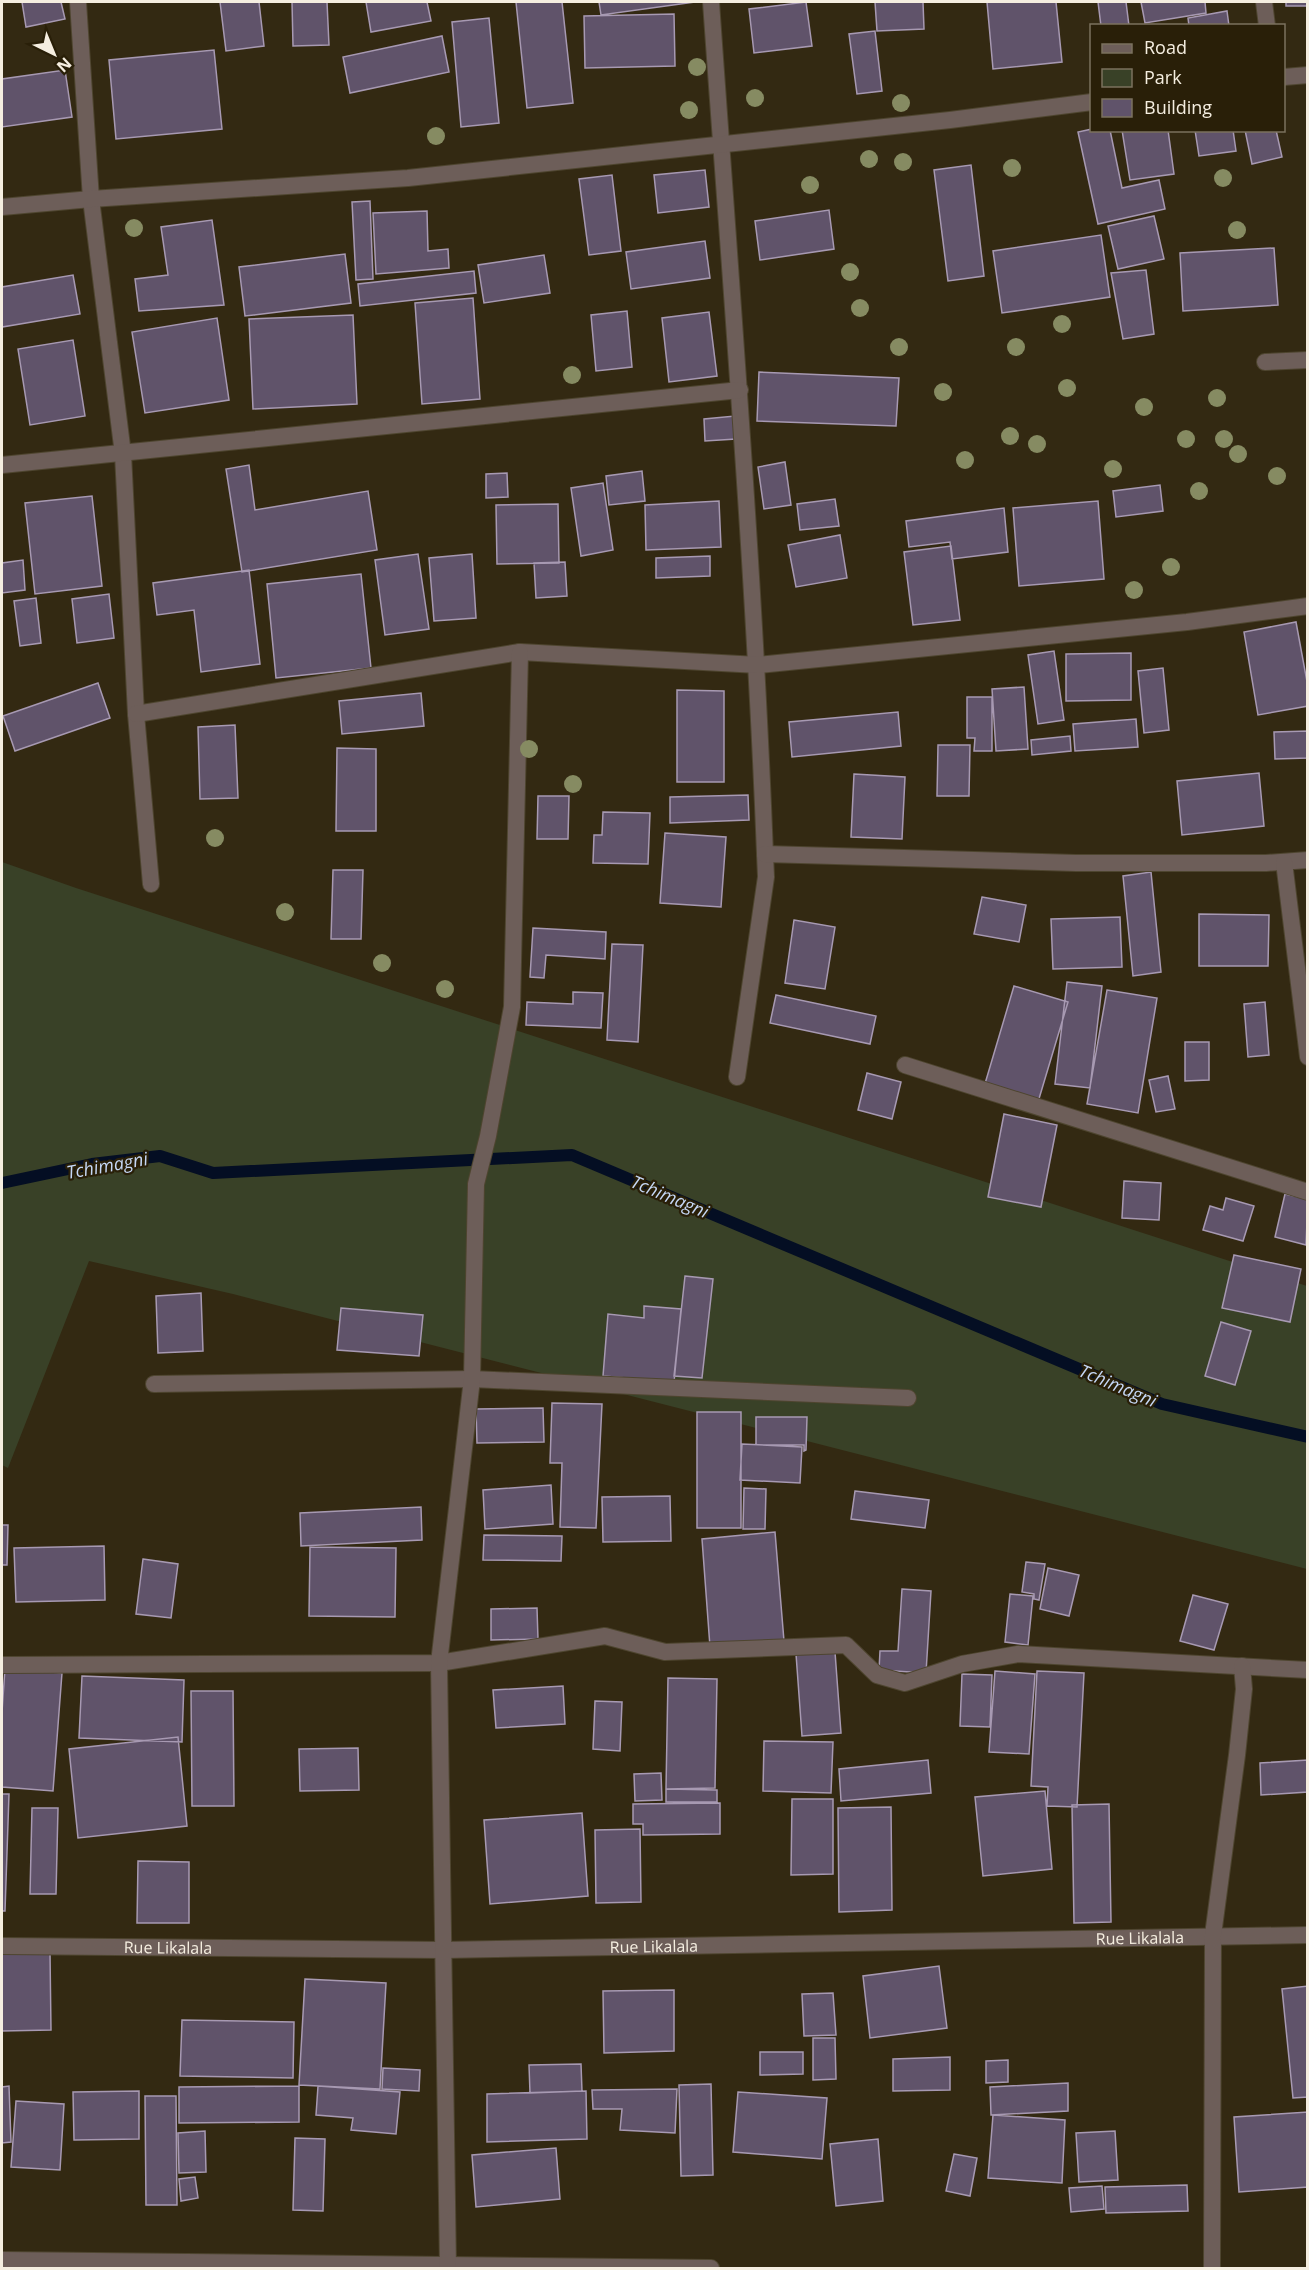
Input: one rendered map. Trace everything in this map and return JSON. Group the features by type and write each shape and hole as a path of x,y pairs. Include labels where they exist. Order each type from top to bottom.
{"street":[{"path":"78,2 91,199 123,454 136,714 151,884"},
{"path":"711,2 758,665 766,877 737,1077"},
{"path":"1264,2 1267,24"},
{"path":"1285,77 1308,75"},
{"path":"2,207 408,177 950,120 1090,102"},
{"path":"1265,362 1308,360"},
{"path":"2,465 740,390"},
{"path":"136,714 520,652 758,665 1187,622 1308,606"},
{"path":"448,2266 439,1663 472,1379 476,1184 488,1136 512,1007 520,652"},
{"path":"765,854 1076,862 1308,860"},
{"path":"1284,862 1308,1057"},
{"path":"905,1065 1308,1192"},
{"path":"154,1384 472,1379 908,1398"},
{"path":"2,1665 439,1663 605,1636 665,1652 846,1646 878,1675 905,1683 962,1664 1018,1654 1308,1670"},
{"path":"1212,2268 1213,1935 1240,1733 1244,1689 1242,1666"},
{"name":"Rue Likalala","path":"2,1946 443,1950 1308,1935"},
{"path":"2,2259 711,2268"}],"green space":[{"path":"2,862 76,888 1307,1286 1307,1569 233,1294 89,1261 8,1468 2,1465"}],"building":[{"path":"22,2 61,2 65,19 26,27"},
{"path":"220,2 259,2 264,46 226,51"},
{"path":"292,2 327,2 329,45 293,46"},
{"path":"366,2 427,2 431,21 371,32"},
{"path":"516,2 562,2 573,103 527,108"},
{"path":"599,2 695,2 601,15"},
{"path":"806,2 812,46 754,53 749,9"},
{"path":"875,2 923,2 924,29 877,31"},
{"path":"987,2 1056,2 1062,62 993,69"},
{"path":"1098,2 1126,2 1129,24 1101,24"},
{"path":"1141,2 1205,2 1206,13 1145,23"},
{"path":"1286,2 1308,2 1308,6 1286,6"},
{"path":"1227,11 1229,24 1189,24 1188,18"},
{"path":"674,14 675,66 585,68 584,16"},
{"path":"489,18 499,123 461,127 452,22"},
{"path":"875,31 882,91 857,94 849,34"},
{"path":"442,36 449,72 350,93 343,57"},
{"path":"214,50 222,129 116,139 109,60"},
{"path":"65,70 72,117 2,127 2,79"},
{"path":"1090,129 1090,132 1110,132 1122,188 1159,180 1165,209 1098,224 1078,132"},
{"path":"1122,132 1168,132 1174,174 1130,180"},
{"path":"1195,132 1233,132 1236,151 1199,156"},
{"path":"1245,132 1276,132 1282,157 1252,164"},
{"path":"971,165 984,276 948,281 934,170"},
{"path":"705,170 709,207 658,213 654,175"},
{"path":"612,175 621,251 589,255 579,179"},
{"path":"370,201 373,279 356,280 352,202"},
{"path":"829,210 834,249 760,260 755,221"},
{"path":"427,211 428,251 448,249 449,268 376,274 373,213"},
{"path":"1154,216 1164,259 1118,269 1108,226"},
{"path":"212,220 224,305 139,311 135,279 168,275 161,227"},
{"path":"1101,235 1110,297 1002,313 993,251"},
{"path":"705,241 710,278 631,289 626,252"},
{"path":"1274,248 1278,305 1183,311 1180,253"},
{"path":"345,254 351,303 245,316 239,267"},
{"path":"544,255 550,293 484,303 478,265"},
{"path":"1146,270 1154,334 1123,339 1111,273"},
{"path":"474,271 476,293 360,306 358,284"},
{"path":"73,275 80,314 2,327 2,287"},
{"path":"473,298 480,399 422,404 415,303"},
{"path":"627,311 632,367 596,371 591,315"},
{"path":"709,312 717,376 669,382 662,318"},
{"path":"353,315 357,404 253,409 249,319"},
{"path":"217,318 229,400 145,413 132,332"},
{"path":"73,340 85,416 30,425 18,349"},
{"path":"759,372 899,378 896,426 757,421"},
{"path":"735,416 736,439 705,441 704,419"},
{"path":"785,462 791,505 764,509 758,467"},
{"path":"249,465 255,510 368,491 377,550 242,572 226,469"},
{"path":"642,471 645,501 609,505 606,476"},
{"path":"507,473 508,497 486,498 486,474"},
{"path":"603,483 613,550 581,556 571,488"},
{"path":"1160,485 1163,511 1116,517 1113,491"},
{"path":"92,496 102,586 35,594 25,503"},
{"path":"835,499 839,526 800,530 797,504"},
{"path":"719,501 721,547 646,550 645,505"},
{"path":"1098,501 1104,579 1019,586 1013,508"},
{"path":"558,504 559,563 497,564 496,505"},
{"path":"1004,508 1008,552 952,559 950,542 909,547 906,521"},
{"path":"840,535 847,578 796,587 788,545"},
{"path":"951,546 960,620 913,625 904,552"},
{"path":"418,554 429,629 385,635 375,560"},
{"path":"472,554 476,618 434,621 429,558"},
{"path":"710,556 710,576 656,578 656,558"},
{"path":"23,560 25,590 2,593 2,563"},
{"path":"565,562 567,596 536,598 534,563"},
{"path":"249,570 260,664 201,672 194,610 157,615 153,583"},
{"path":"361,574 371,668 276,678 267,584"},
{"path":"109,594 114,638 77,643 72,599"},
{"path":"36,598 41,643 20,646 14,601"},
{"path":"1296,622 1308,687 1308,706 1258,715 1244,632"},
{"path":"1054,651 1064,720 1038,724 1028,655"},
{"path":"1131,653 1131,700 1066,701 1066,654"},
{"path":"1163,668 1169,730 1144,733 1138,671"},
{"path":"98,683 110,718 15,751 3,716"},
{"path":"1024,687 1028,749 996,751 992,689"},
{"path":"677,690 724,691 724,782 677,782"},
{"path":"421,693 424,726 342,734 339,701"},
{"path":"967,697 992,697 992,751 974,751 975,738 967,738"},
{"path":"898,712 901,746 792,757 789,722"},
{"path":"1136,719 1138,747 1075,751 1073,724"},
{"path":"235,725 238,798 200,799 198,727"},
{"path":"1308,731 1308,758 1275,759 1274,732"},
{"path":"1070,736 1071,751 1032,755 1031,740"},
{"path":"938,745 970,745 969,796 937,796"},
{"path":"337,748 376,749 376,831 336,831"},
{"path":"1259,773 1264,826 1182,835 1177,781"},
{"path":"854,774 905,777 902,839 851,837"},
{"path":"748,795 749,820 670,823 670,797"},
{"path":"538,796 569,796 568,839 537,839"},
{"path":"603,812 650,813 648,864 593,863 594,835 602,835"},
{"path":"665,833 726,837 721,907 660,903"},
{"path":"333,870 363,870 361,939 331,939"},
{"path":"1151,872 1161,972 1133,976 1123,876"},
{"path":"982,897 1026,905 1019,942 974,934"},
{"path":"1199,914 1269,915 1268,966 1199,966"},
{"path":"1120,917 1122,967 1053,969 1051,919"},
{"path":"794,920 835,927 825,989 785,983"},
{"path":"533,928 606,932 605,959 546,955 544,978 530,977"},
{"path":"612,944 643,945 638,1042 607,1040"},
{"path":"1067,982 1102,986 1090,1088 1055,1084"},
{"path":"1014,986 1068,1002 1038,1102 984,1087"},
{"path":"1107,990 1157,998 1138,1113 1087,1104"},
{"path":"573,992 603,993 601,1028 526,1025 527,1002 573,1004"},
{"path":"776,995 876,1016 870,1044 770,1023"},
{"path":"1265,1002 1269,1055 1248,1057 1244,1004"},
{"path":"1185,1042 1209,1042 1209,1080 1185,1081"},
{"path":"867,1073 901,1082 892,1119 858,1110"},
{"path":"1168,1076 1175,1109 1156,1112 1149,1080"},
{"path":"1004,1114 1057,1125 1041,1207 988,1197"},
{"path":"1124,1181 1161,1183 1159,1220 1122,1218"},
{"path":"1285,1194 1308,1199 1306,1245 1275,1237"},
{"path":"1226,1198 1254,1206 1243,1241 1203,1230 1210,1206 1223,1210"},
{"path":"1234,1255 1301,1269 1290,1322 1222,1308"},
{"path":"685,1276 713,1279 702,1378 674,1376"},
{"path":"201,1293 203,1351 158,1353 156,1296"},
{"path":"644,1306 681,1309 674,1382 603,1376 608,1314 644,1318"},
{"path":"341,1308 423,1315 419,1356 337,1350"},
{"path":"1221,1322 1251,1331 1235,1385 1205,1376"},
{"path":"552,1403 602,1404 596,1528 560,1527 562,1463 550,1463"},
{"path":"543,1408 544,1442 477,1443 476,1409"},
{"path":"697,1412 741,1412 741,1528 697,1528"},
{"path":"756,1417 807,1417 806,1450 804,1451 804,1445 756,1445"},
{"path":"742,1444 802,1447 800,1483 740,1480"},
{"path":"551,1485 553,1524 485,1529 483,1490"},
{"path":"744,1488 766,1489 765,1529 743,1529"},
{"path":"855,1491 929,1500 925,1528 851,1519"},
{"path":"670,1496 671,1541 603,1542 602,1497"},
{"path":"421,1507 422,1540 301,1546 300,1513"},
{"path":"2,1525 8,1525 7,1565 2,1565"},
{"path":"775,1532 784,1641 710,1647 702,1539"},
{"path":"484,1535 562,1536 561,1561 483,1560"},
{"path":"104,1546 105,1600 16,1602 14,1548"},
{"path":"310,1547 396,1548 395,1617 309,1616"},
{"path":"143,1559 178,1564 171,1618 136,1614"},
{"path":"1026,1562 1045,1564 1039,1600 1034,1599 1034,1594 1022,1592"},
{"path":"1048,1568 1079,1575 1069,1616 1040,1609"},
{"path":"902,1589 931,1591 926,1673 879,1670 880,1651 898,1651"},
{"path":"1010,1594 1033,1596 1028,1645 1005,1642"},
{"path":"1193,1595 1228,1604 1214,1650 1180,1641"},
{"path":"537,1608 538,1639 491,1640 491,1609"},
{"path":"835,1652 841,1733 802,1736 796,1654"},
{"path":"5,1668 62,1673 53,1791 2,1787 2,1712"},
{"path":"995,1671 1035,1674 1029,1754 989,1752"},
{"path":"1037,1671 1084,1673 1077,1807 1047,1806 1048,1787 1031,1786"},
{"path":"962,1674 992,1675 990,1727 960,1726"},
{"path":"82,1676 184,1680 182,1742 79,1738"},
{"path":"668,1678 717,1679 715,1788 666,1789"},
{"path":"563,1686 565,1724 496,1728 493,1690"},
{"path":"191,1691 233,1691 234,1806 192,1806"},
{"path":"595,1701 622,1702 620,1751 593,1749"},
{"path":"178,1737 187,1826 78,1838 69,1749"},
{"path":"764,1741 833,1742 831,1793 763,1791"},
{"path":"358,1748 359,1790 300,1791 299,1749"},
{"path":"928,1760 931,1793 841,1801 839,1769"},
{"path":"1308,1760 1308,1792 1261,1795 1260,1763"},
{"path":"661,1773 662,1800 635,1801 634,1774"},
{"path":"666,1789 717,1790 717,1802 666,1802"},
{"path":"1045,1791 1052,1869 983,1876 975,1797"},
{"path":"2,1794 9,1794 5,1911 2,1911"},
{"path":"792,1799 833,1799 833,1874 791,1875"},
{"path":"720,1803 720,1834 643,1835 643,1824 633,1824 633,1804"},
{"path":"1109,1804 1111,1922 1074,1923 1072,1805"},
{"path":"891,1807 892,1910 839,1912 838,1808"},
{"path":"32,1808 58,1808 56,1894 30,1894"},
{"path":"582,1813 588,1896 490,1904 484,1820"},
{"path":"640,1829 641,1902 596,1903 595,1830"},
{"path":"138,1861 189,1862 189,1923 137,1923"},
{"path":"50,1953 51,2030 2,2031 2,1954"},
{"path":"939,1966 947,2028 870,2038 863,1976"},
{"path":"305,1979 386,1983 380,2089 299,2085"},
{"path":"1308,1986 1308,2097 1293,2098 1282,1989"},
{"path":"674,1990 674,2051 604,2053 603,1991"},
{"path":"833,1993 836,2035 804,2036 802,1994"},
{"path":"182,2020 294,2022 293,2078 180,2076"},
{"path":"813,2038 835,2038 836,2079 813,2080"},
{"path":"760,2052 803,2052 803,2074 760,2075"},
{"path":"950,2057 950,2090 893,2091 893,2059"},
{"path":"1008,2060 1008,2082 986,2083 986,2061"},
{"path":"581,2064 582,2091 530,2093 529,2065"},
{"path":"383,2068 420,2070 419,2091 382,2089"},
{"path":"1068,2083 1068,2111 991,2115 990,2087"},
{"path":"711,2084 713,2175 681,2176 679,2085"},
{"path":"9,2086 11,2142 2,2143 2,2087"},
{"path":"299,2086 299,2122 179,2123 179,2087"},
{"path":"318,2086 400,2092 396,2134 351,2130 353,2118 316,2115"},
{"path":"677,2089 675,2133 620,2130 622,2109 593,2109 592,2090"},
{"path":"139,2091 139,2139 74,2140 73,2092"},
{"path":"586,2091 587,2139 487,2142 487,2094"},
{"path":"738,2092 827,2098 822,2159 733,2152"},
{"path":"145,2096 176,2096 177,2205 146,2205"},
{"path":"16,2101 64,2104 60,2170 11,2167"},
{"path":"1308,2112 1308,2187 1239,2192 1234,2117"},
{"path":"993,2115 1065,2120 1062,2183 988,2178"},
{"path":"205,2131 206,2172 179,2173 178,2133"},
{"path":"1115,2131 1118,2180 1079,2182 1076,2133"},
{"path":"295,2138 325,2139 323,2211 293,2210"},
{"path":"878,2139 883,2201 836,2206 830,2144"},
{"path":"556,2148 560,2199 476,2207 472,2155"},
{"path":"954,2154 977,2158 970,2196 946,2191"},
{"path":"195,2177 198,2198 181,2201 179,2179"},
{"path":"1187,2185 1188,2211 1106,2213 1105,2187"},
{"path":"1102,2186 1104,2209 1071,2212 1069,2188"}],"waterway":[{"name":"Tchimagni","path":"2,1183 92,1164 160,1156 213,1173 572,1155 1162,1404 1308,1437"}]}
